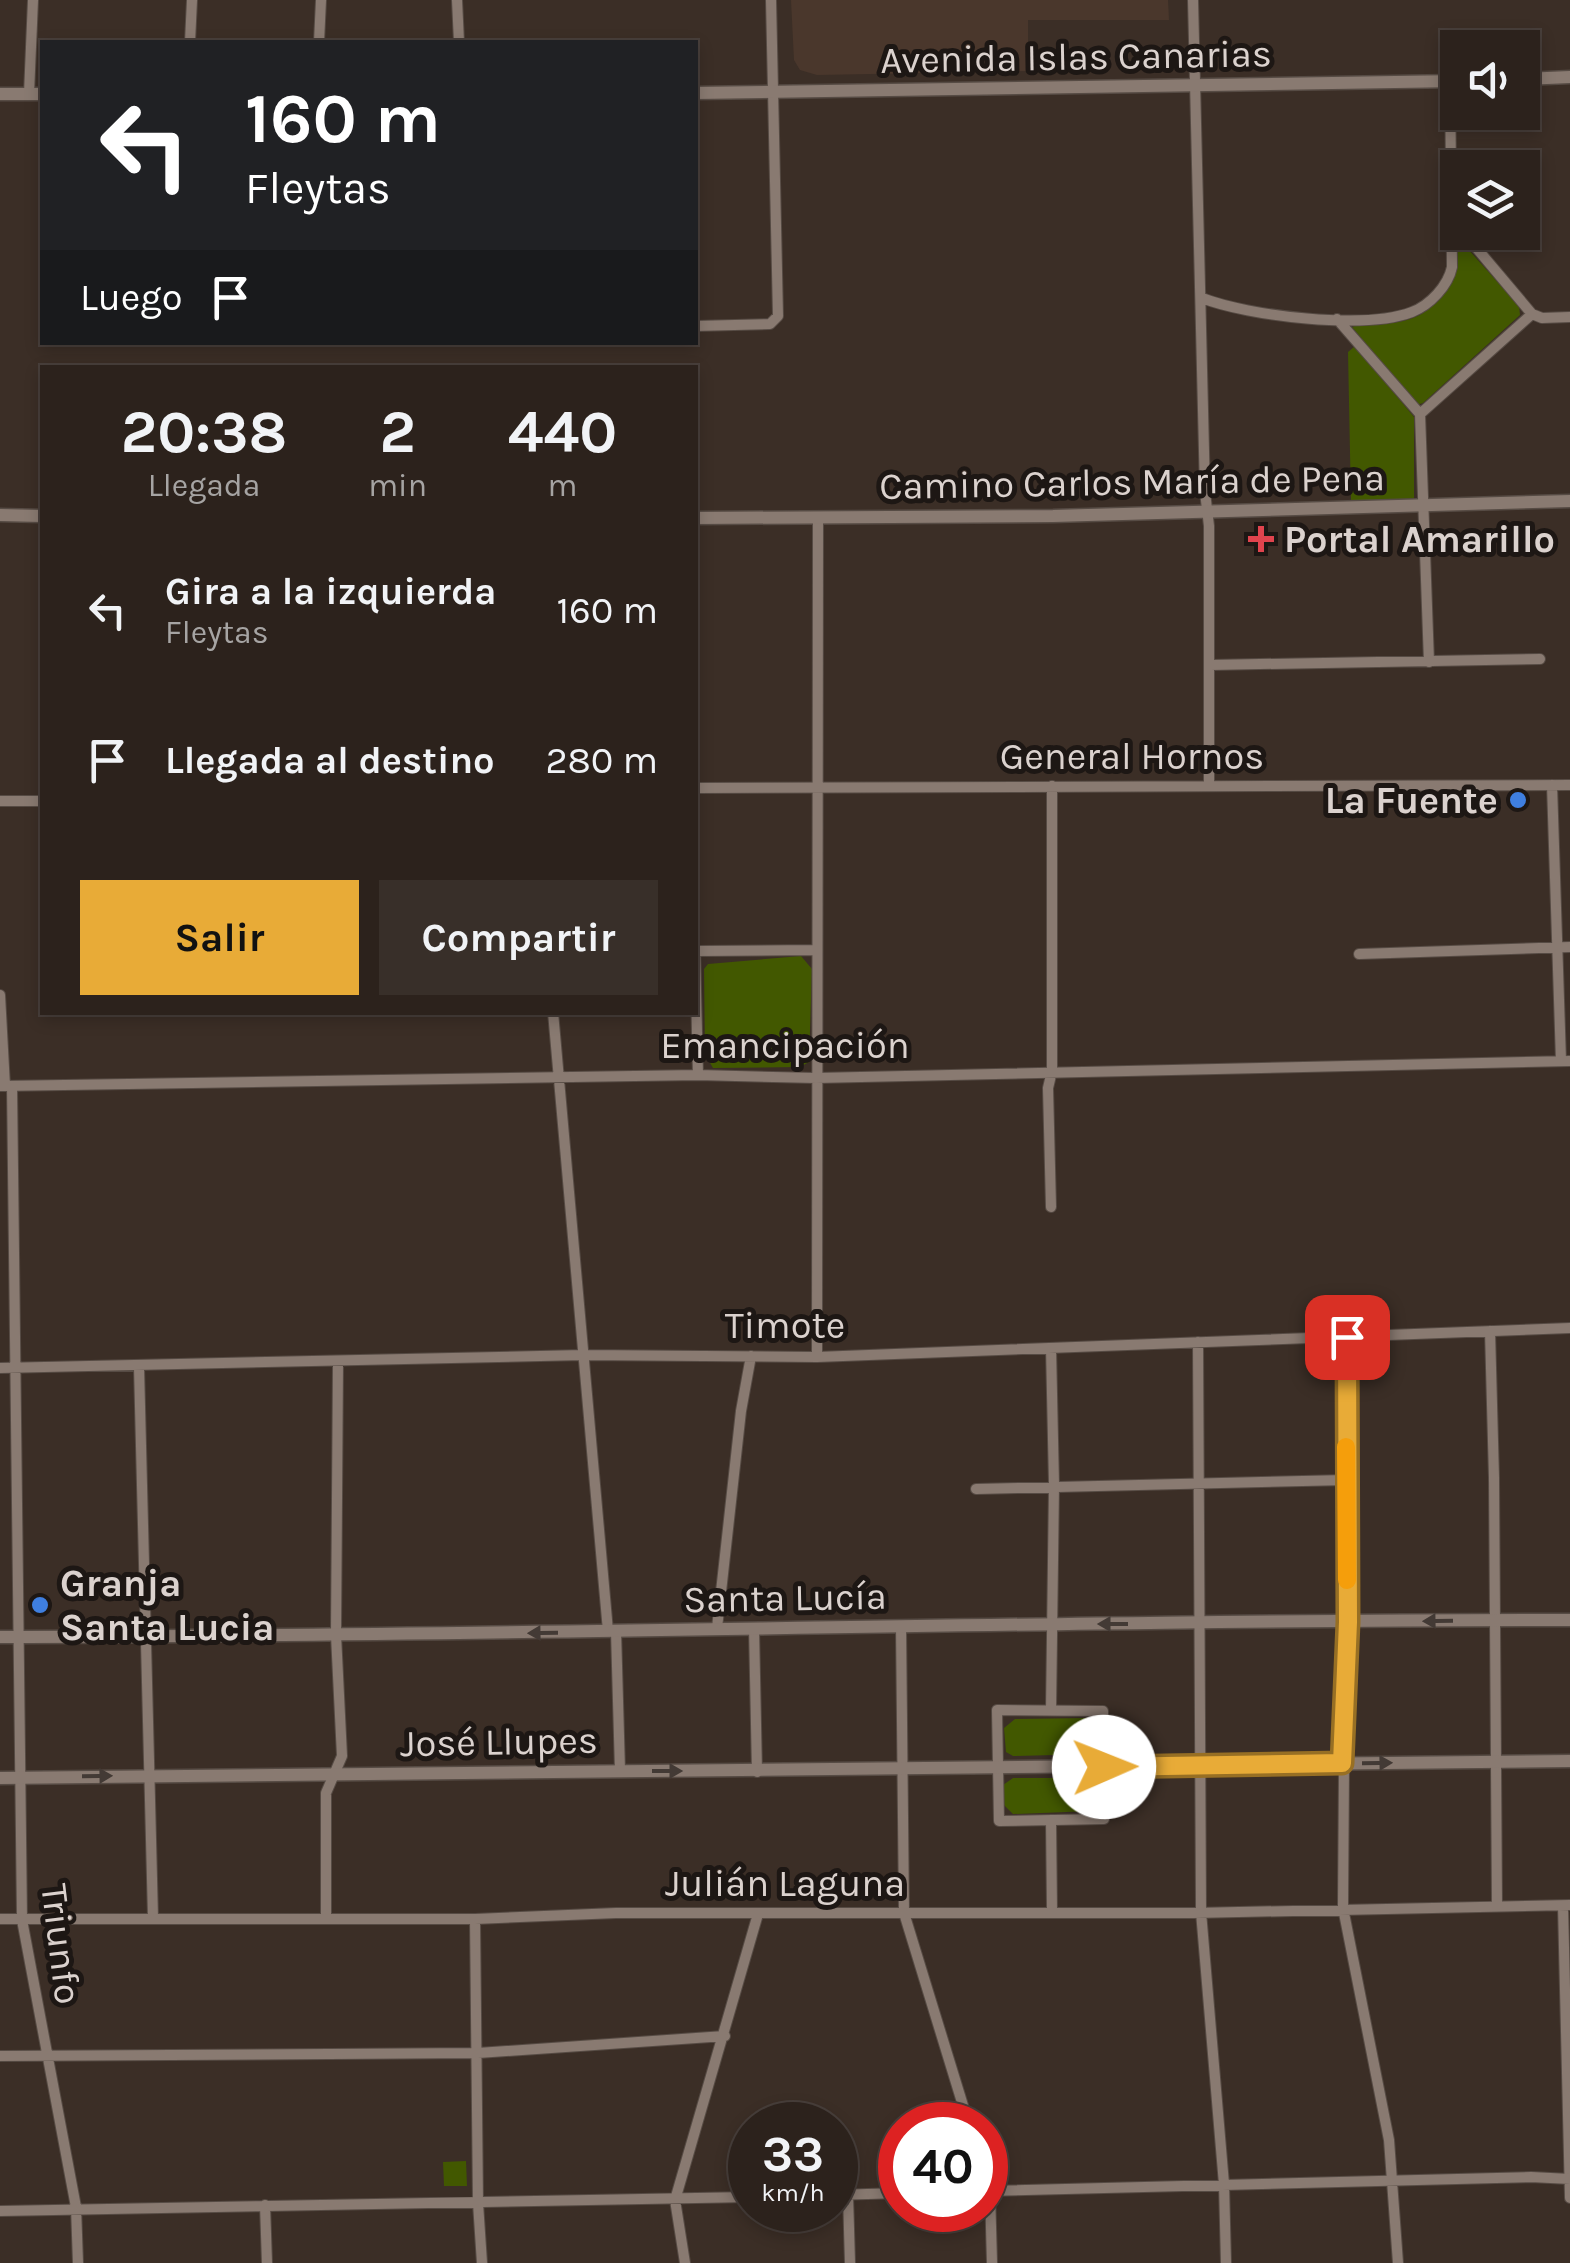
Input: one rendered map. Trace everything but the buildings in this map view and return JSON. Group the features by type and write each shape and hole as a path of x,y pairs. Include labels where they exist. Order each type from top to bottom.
{"street":[{"path":"0,94 36,94 33,0"},
{"path":"190,40 192,0"},
{"path":"318,40 321,0"},
{"path":"456,0 459,40"},
{"path":"698,326 770,324 776,320 771,0"},
{"path":"1193,0 1208,512 1209,785"},
{"path":"1540,78 1570,77"},
{"name":"Avenida Islas Canarias","path":"698,93 1440,81"},
{"path":"1202,298 1251,313 1337,319 1400,315 1425,304 1448,281 1452,250"},
{"path":"1478,250 1532,314 1542,318 1570,317"},
{"path":"1420,414 1532,314"},
{"path":"1337,319 1420,414 1429,662"},
{"name":"Camino Carlos María de Pena","path":"698,518 818,520 1570,501"},
{"path":"0,515 40,516"},
{"path":"817,1357 818,520"},
{"path":"1210,665 1540,659"},
{"name":"General Hornos","path":"698,788 1570,784"},
{"path":"1051,1207 1048,1088 1052,1072 1052,786"},
{"path":"1552,786 1564,948 1566,1061"},
{"path":"0,801 40,801"},
{"path":"1360,954 1564,948"},
{"path":"698,950 816,950"},
{"name":"Triunfo","path":"0,995 14,1368 22,1920 76,2207 78,2263"},
{"path":"553,1015 612,1631 620,1770"},
{"path":"697,1015 698,1074"},
{"name":"Emancipación","path":"6,1086 698,1074 816,1078 1566,1061"},
{"name":"Timote","path":"0,1368 583,1355 817,1357 1570,1328"},
{"path":"1490,1331 1497,1908"},
{"path":"1347,1337 1343,1908 1389,2140 1398,2263"},
{"path":"1198,1342 1201,1912 1224,2184 1226,2263"},
{"path":"1050,1348 1054,1485 1051,1711"},
{"path":"717,1628 741,1411 751,1356"},
{"path":"326,1918 326,1792 342,1756 336,1635 338,1362"},
{"path":"140,1366 153,1918"},
{"path":"976,1489 1346,1480"},
{"name":"Santa Lucía","path":"0,1637 1570,1620"},
{"path":"901,1626 904,1913 963,2102"},
{"path":"754,1628 758,1772"},
{"path":"997,1710 1103,1711 1104,1819 999,1820 998,1767 997,1710"},
{"name":"José Llupes","path":"0,1778 1570,1761"},
{"path":"1051,1820 1052,1912"},
{"path":"1567,1906 1570,2198"},
{"name":"Julián Laguna","path":"0,1919 476,1919 616,1913 1201,1912 1567,1906"},
{"path":"684,2263 676,2200 758,1914"},
{"path":"476,1919 482,2263"},
{"path":"0,2056 478,2054 725,2036"},
{"path":"1008,2190 1532,2176 1570,2179"},
{"path":"0,2210 728,2199"},
{"path":"265,2205 267,2263"},
{"path":"849,2232 850,2263"},
{"path":"990,2232 992,2263"}],"shaded area":[{"path":"791,0 1168,0 1169,20 1028,20 1028,71 817,75 800,70 794,60"}],"green space":[{"path":"1469,250 1519,306 1520,315 1417,405 1352,327 1398,322 1427,310 1441,290 1453,252"},
{"path":"1355,346 1414,417 1414,501 1351,502 1348,352"},
{"path":"801,956 812,969 809,1062 800,1067 713,1068 705,1054 704,969 708,964"},
{"path":"1090,1718 1099,1727 1099,1749 1095,1754 1013,1756 1006,1752 1004,1728 1015,1719"},
{"path":"1013,1778 1092,1778 1099,1784 1098,1805 1092,1811 1013,1814 1003,1804 1003,1785"},
{"path":"466,2161 467,2186 444,2186 443,2162"}],"slow traffic":[{"path":"1346,1447 1347,1580"}],"place":[{"name":"Portal Amarillo","path":"1261,539"},
{"name":"La Fuente","path":"1518,800"},
{"name":"Granja Santa Lucia","path":"40,1605"}],"route":[{"path":"1104,1767 1342,1763 1348,1622 1347,1337"}]}
